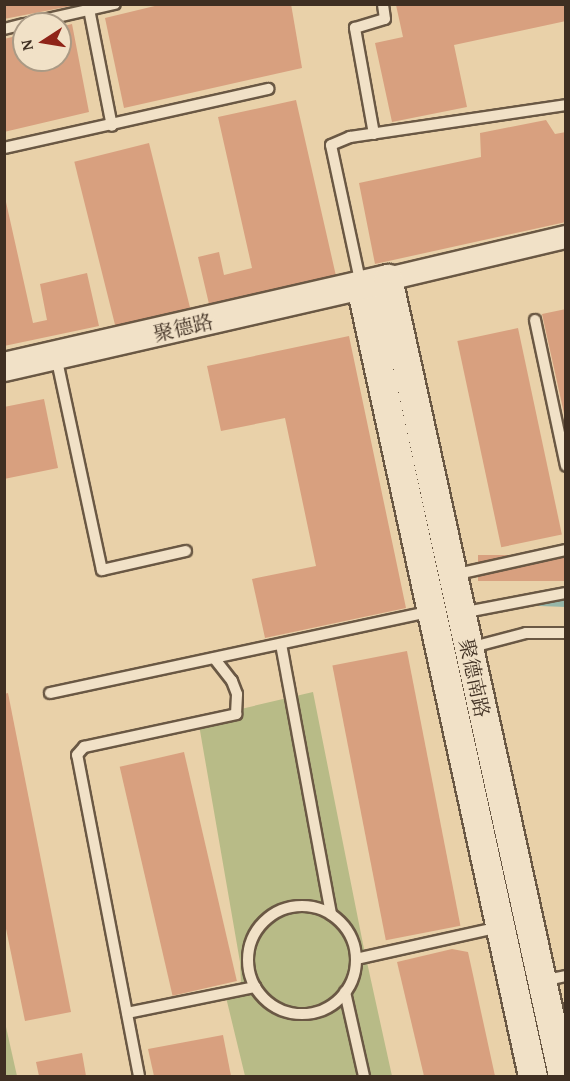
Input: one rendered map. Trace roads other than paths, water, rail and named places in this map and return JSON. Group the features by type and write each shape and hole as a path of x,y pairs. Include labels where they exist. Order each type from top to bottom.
{"street":[{"name":"聚德路","path":"4,367 566,237"},
{"name":"聚德南路","path":"374,282 453,575 468,648 554,978 563,1077"},
{"name":"聚德南路","path":"374,282 432,610 533,1077"}],"lane":[{"path":"69,12 115,4"},
{"path":"374,134 355,28 385,19 383,4"},
{"path":"88,7 112,126"},
{"path":"4,148 112,126 268,89"},
{"path":"374,282 331,145 339,139 566,105"},
{"path":"535,320 566,466"},
{"path":"56,356 102,570 186,551"},
{"path":"453,575 566,550"},
{"path":"461,613 566,593"},
{"path":"50,693 432,610"},
{"path":"468,648 526,633 566,633"},
{"path":"281,644 331,914"},
{"path":"139,1077 77,755 84,747 236,714 237,694 232,681 214,658"},
{"path":"297,906 331,914 344,926 356,959 345,992 332,1005 299,1014 267,1001 255,987 249,970 248,952 254,935 264,920 279,910 297,906"},
{"path":"356,959 500,927"},
{"path":"127,1013 255,987"},
{"path":"345,992 364,1077"}],"waterway":[{"path":"540,603 566,604"}]}
